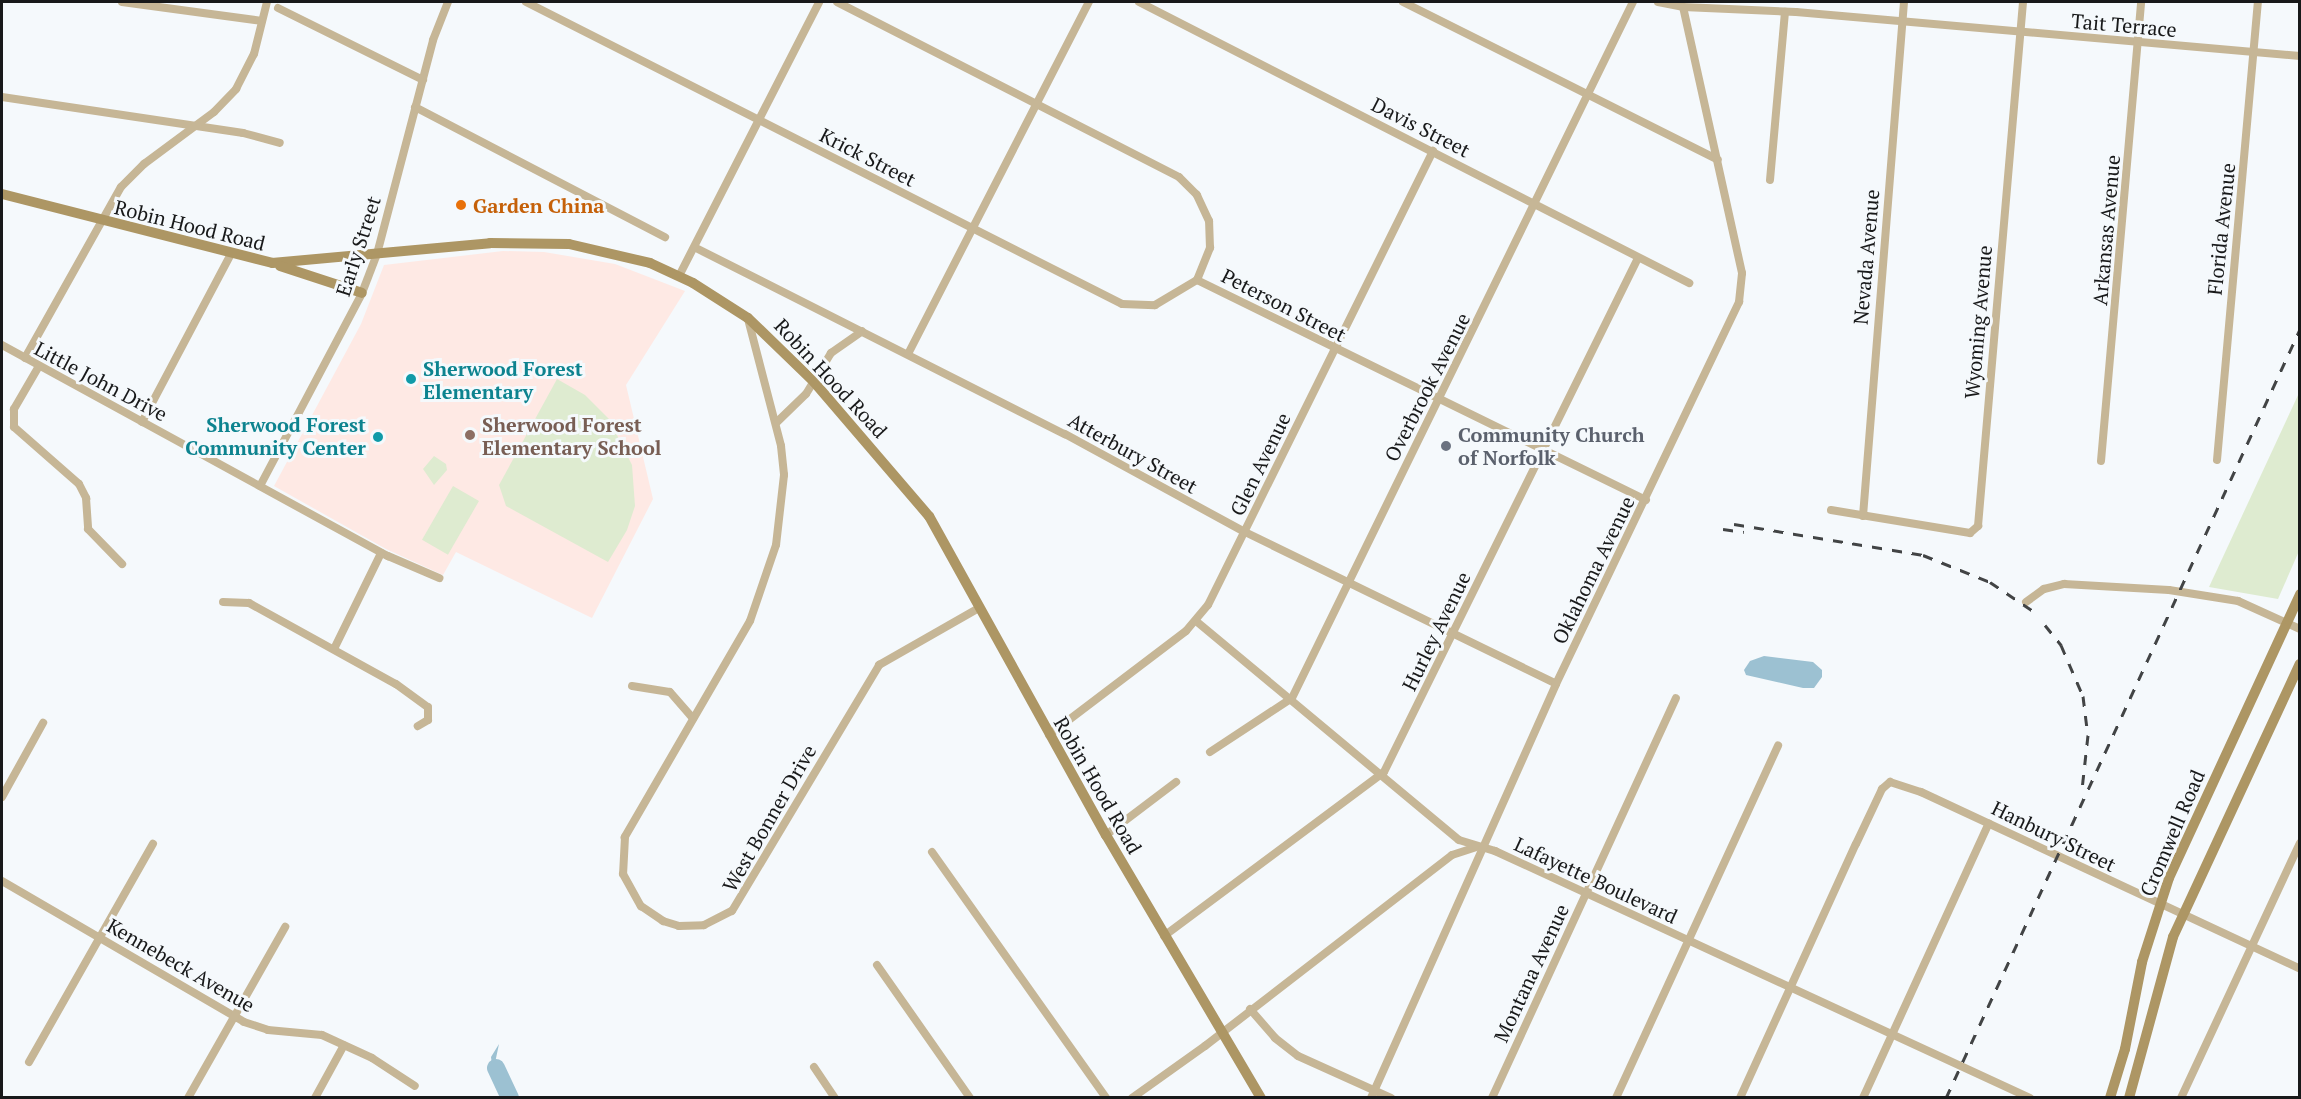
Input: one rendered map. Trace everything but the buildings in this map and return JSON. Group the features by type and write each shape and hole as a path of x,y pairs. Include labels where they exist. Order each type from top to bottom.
{"street":[{"path":"122,2 262,21"},
{"path":"25,358 101,221 132,175 227,100 240,81 254,54 267,2"},
{"name":"Early Street","path":"260,486 362,293 377,255 415,107 448,2"},
{"name":"Krick Street","path":"526,2 1122,304 1155,305 1197,280"},
{"path":"679,276 696,248 819,2"},
{"name":"Peterson Street","path":"837,2 1037,103 1189,185 1205,209 1210,235 1206,265 1197,280 1335,350 1646,500"},
{"path":"909,354 1089,2"},
{"name":"Davis Street","path":"1138,2 1689,283"},
{"path":"1403,2 1588,97 1718,160"},
{"name":"Overbrook Avenue","path":"1290,701 1440,400 1633,2"},
{"name":"Tait Terrace","path":"1658,2 1683,7 1785,12 2300,56"},
{"name":"Nevada Avenue","path":"1863,516 1904,2"},
{"name":"Wyoming Avenue","path":"1863,516 1970,533 1978,526 2023,2"},
{"name":"Arkansas Avenue","path":"2101,460 2141,2"},
{"name":"Florida Avenue","path":"2217,460 2258,2"},
{"name":"Oklahoma Avenue","path":"1373,1094 1556,684 1739,302 1742,273 1683,7"},
{"path":"278,8 423,80"},
{"path":"1770,180 1785,12"},
{"path":"2,97 196,126 280,142"},
{"path":"415,107 665,237"},
{"name":"Glen Avenue","path":"1049,735 1196,621 1245,532 1433,152"},
{"name":"Robin Hood Road","path":"2,195 230,256 272,263 490,243 547,241 623,255 679,276 748,318 813,382 925,510 1106,835 1261,1098"},
{"name":"Atterbury Street","path":"696,248 909,354 1245,532 1556,684"},
{"path":"142,422 230,256"},
{"name":"Hurley Avenue","path":"1164,936 1380,775 1452,635 1638,258"},
{"path":"272,263 362,293"},
{"name":"West Bonner Drive","path":"748,318 777,422 784,476 781,516 770,572 750,621 625,837 622,861 627,885 641,906 663,921 691,926 722,918 739,904 879,665 979,608"},
{"path":"777,422 797,405 831,353 861,331"},
{"name":"Little John Drive","path":"2,345 381,553 439,578"},
{"path":"39,366 14,409 14,427 79,484 86,498 88,529 122,564"},
{"path":"1831,510 1863,516"},
{"path":"334,649 381,553"},
{"path":"2026,602 2044,589 2064,584 2169,590 2223,597 2300,628"},
{"name":"Cromwell Road","path":"2110,1098 2160,904 2300,594"},
{"path":"223,602 249,603 334,649 426,705 430,716 418,726"},
{"name":"Lafayette Boulevard","path":"1196,621 1448,833 1468,844 1483,846 1587,893 2030,1098"},
{"path":"2129,1098 2162,969 2184,915 2300,664"},
{"path":"632,686 670,692 693,718"},
{"name":"Montana Avenue","path":"1492,1098 1676,698"},
{"path":"1210,752 1290,701"},
{"path":"2,797 43,723"},
{"path":"1616,1098 1778,745"},
{"path":"1106,835 1176,782"},
{"name":"Hanbury Street","path":"1790,987 1882,789 1890,782 1989,824 2300,969"},
{"path":"1863,1098 1989,824"},
{"path":"2181,1098 2300,843"},
{"path":"28,1062 153,844"},
{"path":"1132,1098 1452,855 1483,846"},
{"path":"932,852 1106,1098"},
{"name":"Kennebeck Avenue","path":"2,881 235,1016 268,1030 309,1031 344,1045 415,1086"},
{"path":"188,1098 285,927"},
{"path":"877,965 970,1098"},
{"path":"1740,1098 1790,987"},
{"path":"1250,1010 1292,1051 1373,1094 1391,1098"},
{"path":"315,1098 344,1045"},
{"path":"814,1067 835,1098"}],"shaded area":[{"name":"Sherwood Forest Elementary School","path":"503,251 544,252 615,264 685,291 626,385 653,499 592,618 456,552 443,575 386,549 274,486 361,324 384,265"}],"green space":[{"path":"557,379 585,395 609,419 632,465 635,506 627,530 608,562 506,506 499,485"},
{"path":"2299,393 2299,551 2278,599 2209,587"},
{"path":"434,456 446,464 447,470 434,485 423,469"},
{"path":"453,486 479,501 448,555 422,540"}],"water":[{"path":"1764,656 1813,662 1822,670 1822,677 1814,688 1803,688 1746,675 1744,670 1750,661"},
{"path":"499,1044 495,1063 512,1097 505,1097 492,1065 491,1057"}],"waterway":[{"path":"496,1068 510,1098"}],"railway":[{"path":"1946,1098 2300,329"},
{"path":"1734,524 1923,555 1990,582 2033,611"},
{"path":"1723,529 1744,532"},
{"path":"2045,625 2061,645 2083,696 2088,735 2082,789"}],"place":[{"name":"Garden China","path":"461,205"},
{"name":"Sherwood Forest Elementary","path":"411,379"},
{"name":"Sherwood Forest Elementary School","path":"470,435"},
{"name":"Sherwood Forest Community Center","path":"378,437"},
{"name":"Community Church of Norfolk","path":"1446,446"}]}
